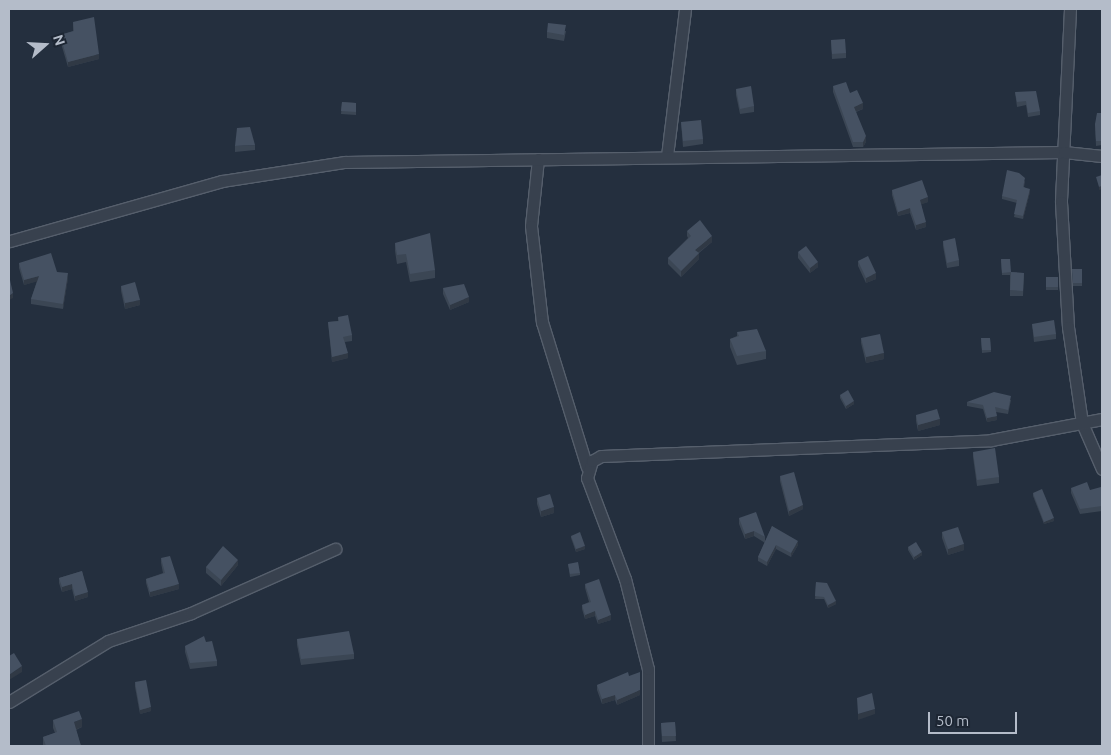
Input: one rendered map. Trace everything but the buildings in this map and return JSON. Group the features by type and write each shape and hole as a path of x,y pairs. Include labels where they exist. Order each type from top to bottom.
{"street":[{"path":"667,156 685,9"},
{"path":"1070,9 1062,202 1067,310 1082,423 1102,469"},
{"path":"10,241 222,180 291,166 667,156 1064,152 1102,156"},
{"path":"538,159 531,226 542,322 587,467 625,578 648,669 648,746"},
{"path":"587,467 601,456 991,440 1102,419"},
{"path":"9,702 108,641 191,613 335,549"}]}
